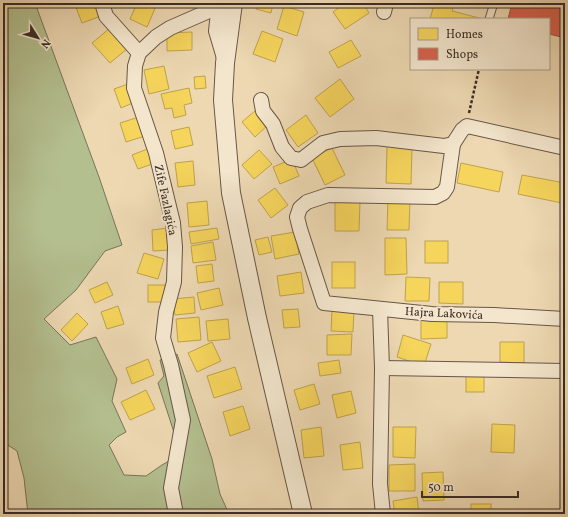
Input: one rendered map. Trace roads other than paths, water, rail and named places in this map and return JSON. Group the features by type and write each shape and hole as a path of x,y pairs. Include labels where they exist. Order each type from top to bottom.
{"street":[{"path":"102,3 106,16 139,53 156,37 170,28 223,4 225,63 223,100 231,193 257,318 302,514"},
{"name":"Zife Fazlagića","path":"139,53 135,66 134,88 156,153 172,223 175,247 174,282 166,312 163,338 171,365 183,420 171,488 176,514"},
{"path":"261,100 263,111 273,124 282,147 291,158 301,160 323,143 340,139 376,138 444,146 453,144 462,130 467,126 565,148"},
{"name":"Hajra Lakovića","path":"453,144 447,187 443,192 435,197 328,195 307,202 300,208 298,217 300,229 324,303 432,314 494,315 565,319"},
{"path":"380,309 382,368 380,484 383,514"},
{"path":"382,368 565,371"}],"lane":[{"path":"489,18 494,3"}]}
